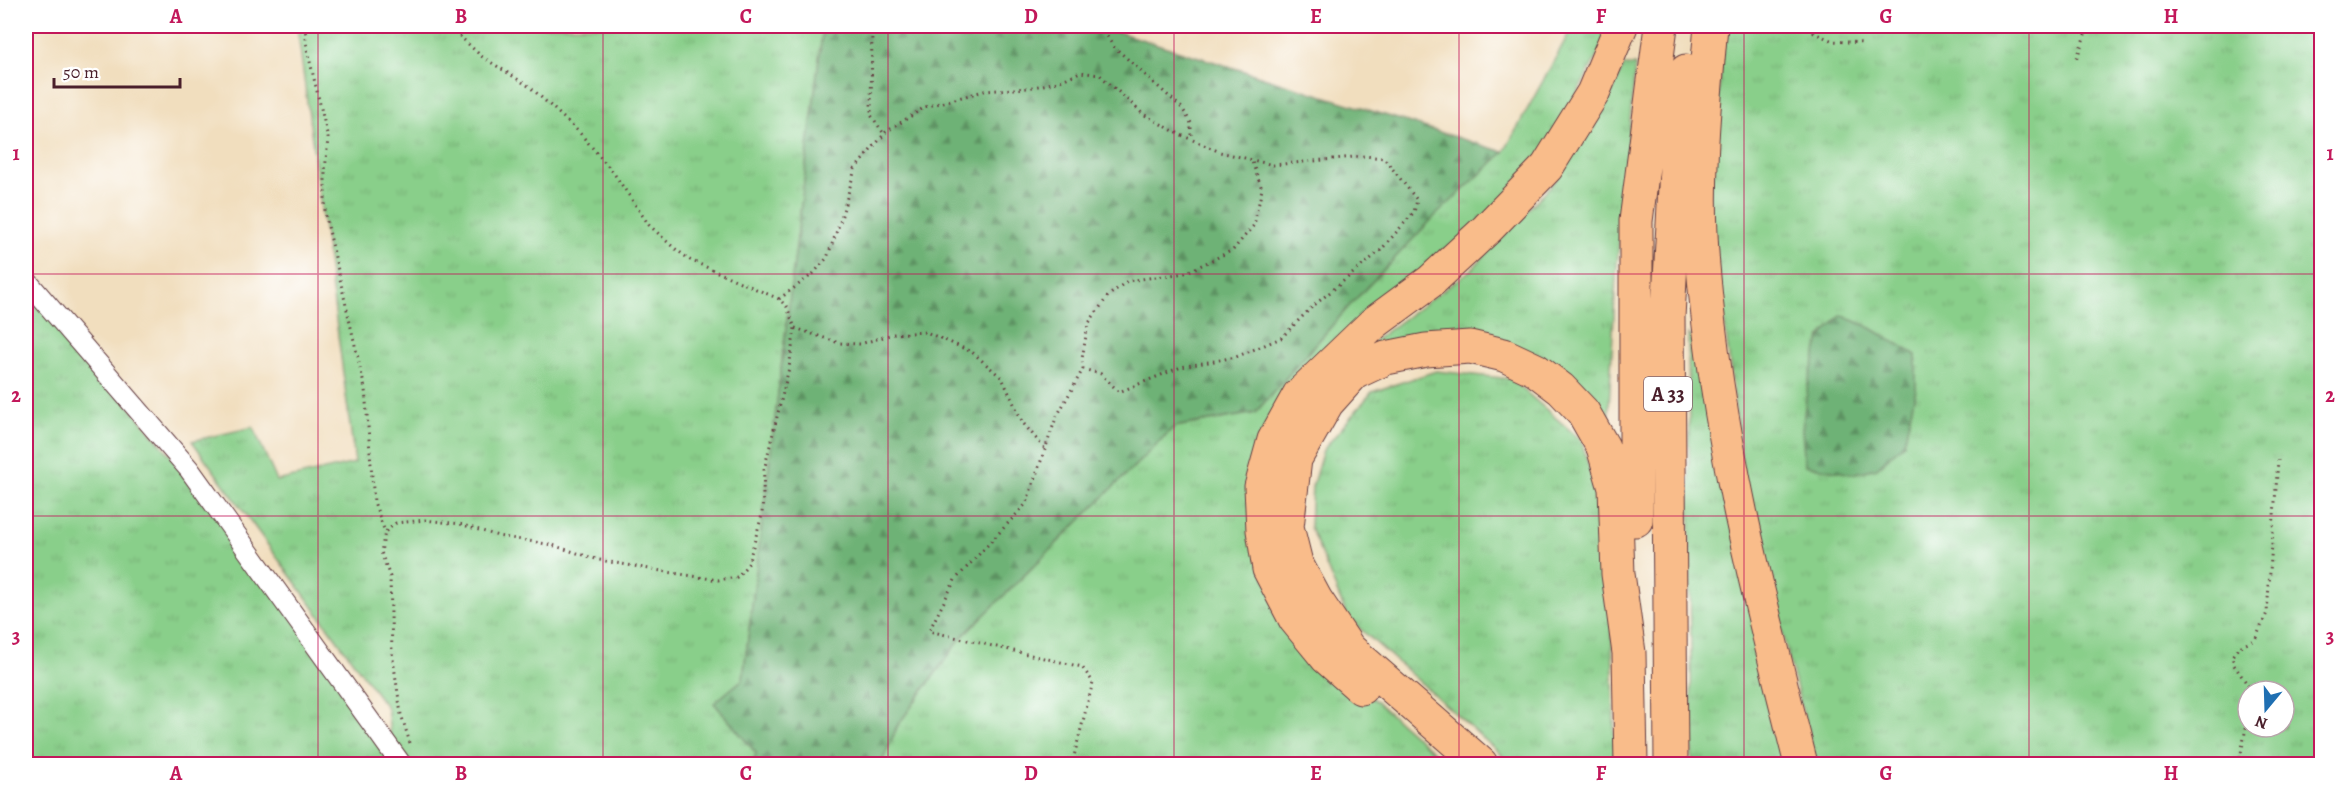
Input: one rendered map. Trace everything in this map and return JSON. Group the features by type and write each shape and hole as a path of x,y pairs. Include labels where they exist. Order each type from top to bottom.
{"highway":[{"path":"1447,765 1327,658 1295,619 1269,569 1263,530 1262,487 1274,440 1299,395 1374,323 1431,281 1487,230 1546,167 1593,93 1621,26"},
{"name":"A 33","path":"1631,765 1629,653 1636,583 1636,221 1661,26"},
{"name":"A 33","path":"1671,765 1668,318 1678,131 1694,26"},
{"path":"1711,26 1701,144 1702,264 1717,396 1743,532 1801,765"},
{"path":"1481,765 1349,649 1316,600 1296,563 1287,528 1295,459 1327,403 1354,373 1386,358 1426,350 1470,347 1504,355 1536,370 1561,389 1583,412 1603,447 1615,488 1618,574 1629,653"}],"street":[{"path":"26,280 189,469 406,756"}],"path":[{"path":"305,26 313,76 328,138 325,213 365,389 374,502 385,532 381,552 390,577 392,652 406,756"},
{"path":"385,532 396,523 425,520 460,524 498,536 552,545 600,560 718,580 737,577 748,564 762,515 764,470 789,368 795,327 787,307 780,299 690,260 673,247 649,225 613,172 579,132 530,87 481,56 449,26"},
{"path":"872,26 871,115 884,134"},
{"path":"1101,26 1113,46 1182,108 1191,123 1191,139"},
{"path":"1812,26 1814,33 1833,41 1863,43"},
{"path":"2077,58 2088,26"},
{"path":"780,299 813,274 827,258 855,169 884,134 925,107 984,91 1028,88 1058,82 1080,72 1100,75 1143,114 1220,152 1273,165 1364,156 1384,158 1417,200 1414,212 1380,251 1312,307 1281,338 1236,357 1181,368 1119,392 1101,374 1083,369"},
{"path":"1072,765 1093,682 1082,667 929,631 955,580 1026,504 1056,418 1083,369 1088,324 1108,296 1127,281 1185,273 1233,250 1254,225 1262,189 1251,159"},
{"path":"795,327 839,343 860,344 893,334 926,332 972,352 1002,378 1023,423 1045,449"},
{"path":"2244,679 2234,665 2232,656 2239,647 2255,640 2267,613 2278,460"},
{"path":"2239,765 2244,739"}],"green space":[{"path":"297,26 823,26 743,679 715,703 756,753 753,764 26,764 26,282 206,498 391,742 387,708 192,441 253,427 277,481 355,463"},
{"path":"823,26 1099,26 1504,152 1435,216 1351,304 1255,413 1174,427 960,639 898,725 881,764 753,764 756,753 714,703 743,679"},
{"path":"1571,26 1613,26 1540,163 1273,424 1327,658 1447,764 881,764 898,725 960,639 1174,427 1255,413 1351,304 1435,215 1504,152"},
{"path":"1725,26 2321,26 2321,764 1816,764 1745,486 1709,196"},
{"path":"1624,65 1635,65 1616,276 1608,426 1555,365 1367,346 1471,270 1556,180 1612,93"},
{"path":"1841,315 1871,328 1916,355 1916,389 1904,443 1877,468 1852,474 1805,465 1802,430 1808,384 1820,338"},
{"path":"1688,334 1702,345 1792,764 1692,764"},
{"path":"1436,371 1511,379 1581,440 1610,539 1615,764 1512,764 1348,618 1310,527 1312,487 1323,450 1372,392"}]}
